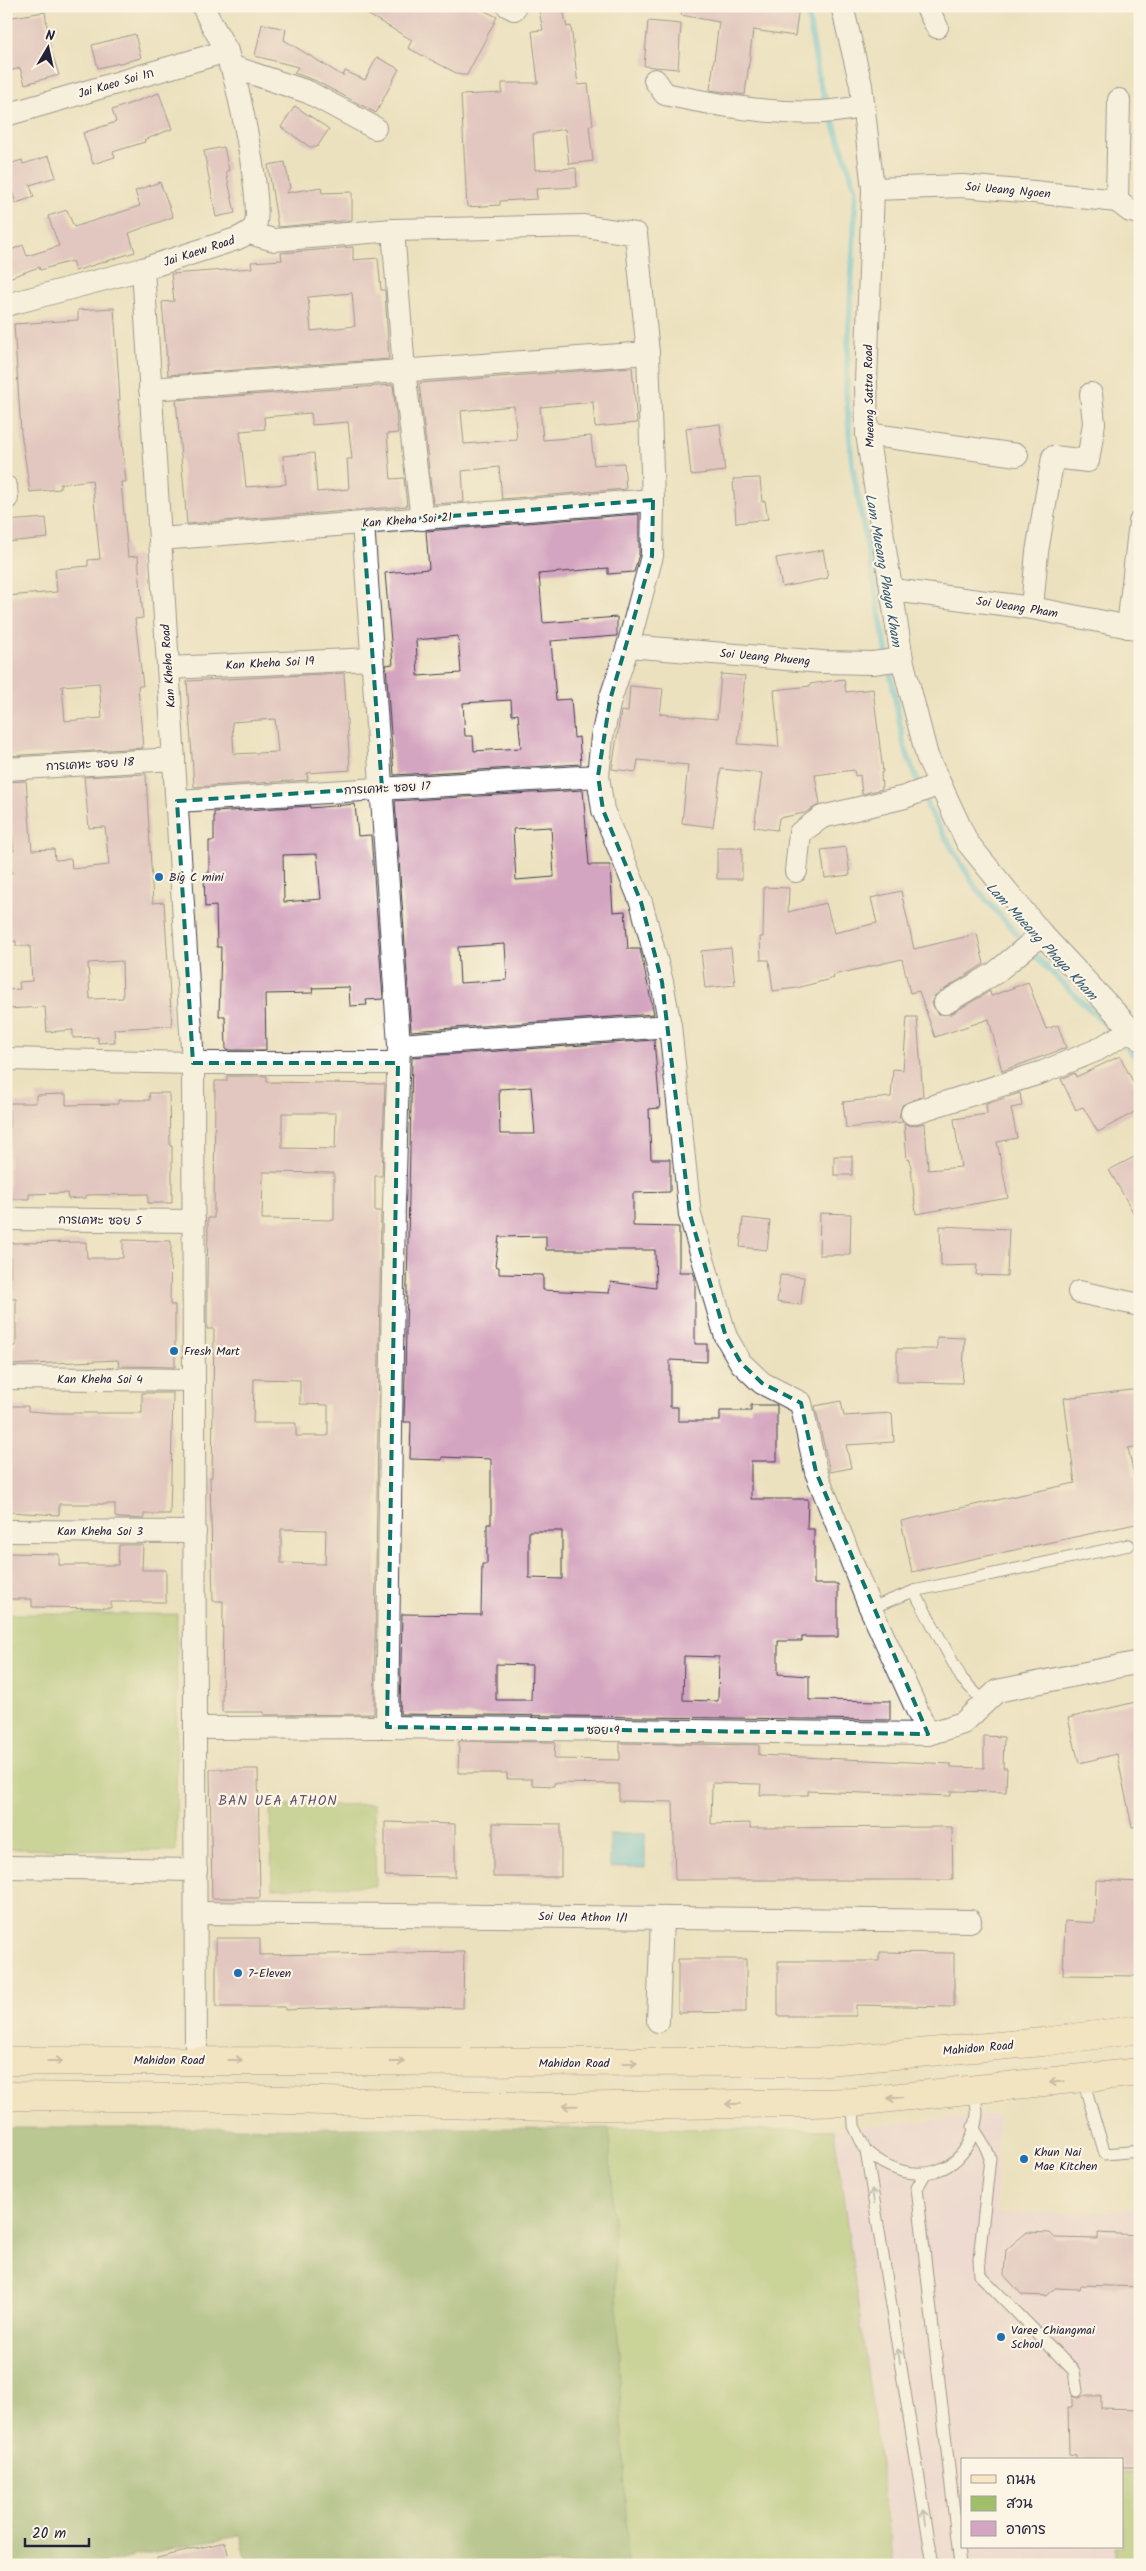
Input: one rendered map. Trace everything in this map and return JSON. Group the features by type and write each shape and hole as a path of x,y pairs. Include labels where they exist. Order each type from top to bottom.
{"main road":[{"name":"Mahidon Road","path":"6,2061 816,2062 1043,2042 1140,2029"},
{"path":"6,2096 215,2098 550,2107 853,2102 1083,2080 1140,2072"}],"street":[{"name":"Jai Kaew Road","path":"6,306 143,269 236,239 249,232 255,225 257,211 256,182 229,58 209,22 203,6"},
{"name":"Mueang Sattra Road","path":"842,6 861,85 858,107 873,189 866,382 867,434 873,482 893,590 889,660 927,756 934,787 967,842 1039,938 1124,1037"},
{"path":"926,6 937,27"},
{"name":"Jai Kaeo Soi 1ก","path":"6,114 229,58"},
{"path":"229,58 308,92 375,128"},
{"path":"655,80 666,94 716,105 808,114 858,107"},
{"path":"1117,201 1119,100"},
{"name":"Soi Ueang Ngoen","path":"873,189 962,186 1117,201 1130,211 1140,213"},
{"path":"249,232 266,239 283,240 393,230 584,226 636,234 648,353 653,500 652,556 628,646 610,700 602,737 598,776 603,810 641,902 662,982 670,1026 690,1215 726,1337 741,1363 762,1383 801,1403 816,1472 871,1608 928,1734"},
{"path":"393,230 404,370 422,519"},
{"name":"Kan Kheha Road","path":"143,269 193,1063 196,2060"},
{"path":"150,389 648,353"},
{"path":"1032,608 1037,552 1053,457 1088,461 1094,423 1091,394"},
{"path":"867,434 1017,454"},
{"name":"Kan Kheha Soi 21","path":"160,539 653,500"},
{"path":"1134,628 1140,522"},
{"path":"363,523 399,1054 392,1472 387,1610 387,1727"},
{"name":"Soi Ueang Pham","path":"893,590 1032,608 1134,628"},
{"name":"Soi Ueang Phueng","path":"628,646 822,662 889,660"},
{"name":"Kan Kheha Soi 19","path":"168,668 372,659"},
{"name":"การเคหะ ซอย 18","path":"6,770 174,759"},
{"name":"การเคหะ ซอย 17","path":"177,801 598,776"},
{"path":"796,871 800,833 822,817 905,797 934,787"},
{"path":"945,1003 996,974 1039,938"},
{"path":"6,1059 193,1063 399,1054 670,1026"},
{"path":"912,1113 1043,1072 1124,1037"},
{"name":"การเคหะ ซอย 5","path":"6,1219 194,1221"},
{"path":"1079,1292 1140,1305"},
{"name":"Kan Kheha Soi 4","path":"6,1378 194,1380"},
{"name":"Kan Kheha Soi 3","path":"6,1531 195,1532"},
{"path":"991,1697 1140,1662"},
{"name":"ซอย 9","path":"195,1728 387,1727 928,1734 963,1723 991,1697"},
{"path":"17,1867 196,1870"},
{"name":"Soi Uea Athon 1/1","path":"196,1913 970,1921"},
{"path":"658,2021 662,1918"}],"lane":[{"path":"871,1608 914,1591 1129,1545"},
{"path":"914,1591 962,1679 991,1697"},
{"path":"1083,2080 1105,2154 1140,2151"},
{"path":"866,2151 895,2170 926,2174 954,2163 968,2142 977,2114 975,2090"},
{"path":"853,2102 854,2126 866,2151 933,2565"},
{"path":"973,2127 990,2158 979,2259 980,2275 1074,2371 1077,2391"},
{"path":"926,2174 917,2188 960,2565"}],"highlighted area":[{"path":"653,500 652,556 610,700 598,776 603,810 641,902 662,982 690,1215 726,1337 741,1363 762,1383 801,1403 816,1472 928,1734 387,1727 398,1063 193,1063 177,801 382,788 363,523"}],"shaded area":[{"name":"Varee Chiangmai School","path":"998,2114 996,2214 1103,2212 1140,2208 1140,2565 894,2565 834,2130"}],"green space":[{"path":"6,1614 177,1614 176,1851 6,1849"},
{"path":"374,1804 376,1886 272,1888 270,1806"},
{"path":"6,2128 609,2128 628,2565 248,2565 240,2535 91,2565 6,2565"},
{"path":"609,2128 834,2130 894,2565 628,2565"},
{"path":"1124,2472 1140,2472 1140,2565 1115,2565 1115,2548 1124,2548"}],"water":[{"path":"610,1834 645,1834 645,1867 610,1867"}],"building":[{"path":"353,6 475,6 497,17 467,75 460,75 408,48 412,40"},
{"path":"538,6 562,6 567,27 571,26 578,85 588,84 593,125 589,126 593,161 569,164 565,129 533,134 535,170 576,168 577,187 536,189 537,199 500,201 500,205 467,207 461,95 502,93 502,83 538,83 532,31 543,30"},
{"path":"682,6 799,6 795,36 753,30 745,95 710,90 719,22 681,15"},
{"path":"45,12 50,47 59,75 25,84 20,68 6,72 6,18"},
{"path":"648,21 681,24 678,69 644,66"},
{"path":"262,24 286,29 284,40 343,76 345,71 365,80 377,57 399,69 376,113 314,80 294,73 298,67 255,56"},
{"path":"135,34 141,58 98,68 92,45"},
{"path":"159,93 172,129 144,140 145,142 113,152 115,157 93,164 83,133 116,122 112,110"},
{"path":"295,106 329,129 317,147 310,147 281,127"},
{"path":"224,147 229,171 226,171 235,213 216,217 204,151"},
{"path":"49,156 56,177 30,185 34,197 16,203 6,175 6,165 22,160 23,164"},
{"path":"285,162 290,188 286,193 321,187 322,193 352,192 352,220 278,227 268,165"},
{"path":"160,182 173,217 129,233 135,252 75,271 72,261 40,270 39,267 6,279 6,252 23,245 27,256 59,246 48,216 67,210 74,227 140,206 135,191"},
{"path":"353,247 353,260 378,258 381,290 385,290 389,359 168,375 162,302 174,301 171,274 252,268 251,262 282,260 281,253","holes":["352,293 355,326 311,331 308,297"]},
{"path":"114,308 120,400 118,400 126,482 121,482 128,557 138,556 143,618 135,619 143,686 138,686 143,748 6,756 6,596 57,592 55,569 88,566 88,560 100,559 92,480 60,484 60,489 30,492 21,432 14,324 78,320 78,310","holes":["99,683 102,718 65,721 62,686"]},
{"path":"632,367 637,423 595,427 593,402 540,407 543,440 591,436 594,465 624,463 626,489 502,499 499,467 462,471 464,502 433,504 419,383","holes":["514,406 517,440 464,444 461,411"]},
{"path":"393,385 398,433 387,434 391,479 404,478 407,506 187,524 176,400","holes":["311,413 312,425 348,422 352,459 347,459 349,489 317,492 314,453 283,456 286,484 246,487 240,431 265,429 264,417"]},
{"path":"720,424 725,471 691,475 686,428"},
{"path":"760,478 762,502 765,501 768,519 736,523 733,479"},
{"path":"639,514 639,554 634,572 608,574 608,568 539,574 543,623 617,617 617,636 551,641 556,700 571,699 574,738 579,737 581,764 394,775 386,665 393,664 385,573 429,569 426,531","holes":["458,636 461,673 418,676 416,640","511,700 512,715 518,714 521,748 474,751 473,736 465,736 463,703"]},
{"path":"46,518 48,538 6,542 6,521"},
{"path":"823,550 828,578 782,587 776,558"},
{"path":"344,673 350,770 307,773 308,780 194,787 187,681","holes":["275,719 278,752 234,754 232,722"]},
{"path":"721,674 745,676 738,744 779,747 774,690 810,686 810,684 844,679 846,692 873,689 883,772 881,773 882,789 862,794 860,775 855,776 854,770 815,775 820,804 805,813 779,818 777,830 754,827 762,773 721,769 713,827 682,823 688,765 638,760 636,772 612,769 621,711 628,712 630,686 663,689 660,714 717,719"},
{"path":"146,774 153,903 164,902 172,1026 114,1029 115,1042 98,1043 98,1037 73,1038 73,1030 47,1032 45,1007 6,1009 6,990 20,989 19,982 32,981 30,946 16,946 16,941 6,942 6,874 12,873 10,851 14,851 6,782 26,781 32,850 54,849 55,860 71,859 72,869 109,865 105,827 89,828 84,777","holes":["122,961 123,998 90,999 88,963"]},
{"path":"583,790 589,865 610,865 613,912 625,911 628,949 640,949 654,1014 411,1031 395,801","holes":["551,827 554,877 516,880 513,829","505,944 507,980 460,983 458,947"]},
{"path":"355,804 358,836 371,835 383,999 366,1000 367,1005 350,1006 349,987 312,988 313,993 265,994 266,1050 226,1050 225,1016 219,1016 221,947 217,947 216,906 205,907 204,874 209,873 209,841 214,841 214,812 310,806 310,808","holes":["317,854 321,899 284,902 283,855"]},
{"path":"846,847 850,875 825,878 821,850"},
{"path":"717,848 742,848 742,879 717,879"},
{"path":"764,887 789,888 788,912 826,903 834,933 877,923 871,898 901,891 914,949 977,934 984,964 934,996 932,1004 938,1014 951,1014 990,991 991,996 1028,982 1046,1029 1058,1025 1066,1048 1002,1071 989,1019 935,1037 919,991 910,993 902,959 833,975 834,978 797,988 773,991 769,960 761,960 760,937 763,937"},
{"path":"731,948 735,985 705,988 701,951"},
{"path":"907,1017 917,1017 923,1096 902,1105 899,1116 903,1122 846,1128 843,1102 891,1097 893,1069 903,1070"},
{"path":"654,1040 660,1108 649,1109 651,1159 670,1159 670,1192 633,1193 633,1226 679,1227 679,1272 693,1272 695,1277 695,1344 707,1344 707,1362 670,1360 670,1407 678,1407 678,1421 720,1421 720,1411 751,1411 751,1405 777,1405 777,1461 751,1461 751,1499 808,1499 807,1529 814,1529 814,1584 838,1584 838,1637 802,1637 802,1641 778,1641 778,1674 809,1676 809,1700 890,1701 890,1720 400,1714 402,1614 481,1615 482,1564 487,1564 487,1524 491,1524 491,1459 442,1457 442,1460 410,1459 411,1422 404,1422 412,1057","holes":["531,1087 535,1134 500,1134 499,1089","546,1236 546,1250 655,1250 656,1288 611,1282 609,1293 543,1290 543,1275 499,1274 499,1267 495,1266 499,1237","529,1531 562,1531 562,1579 529,1578","684,1656 719,1657 718,1701 683,1700","496,1664 532,1665 531,1700 496,1700"]},
{"path":"1120,1056 1140,1096 1140,1109 1098,1132 1083,1107 1076,1110 1061,1079 1075,1073 1076,1077"},
{"path":"227,1076 267,1076 267,1082 385,1084 382,1176 375,1176 375,1211 381,1211 374,1714 264,1715 264,1712 222,1712 223,1601 213,1601 210,1477 212,1477 214,1329 207,1329 207,1285 208,1218 214,1218 215,1081 227,1081","holes":["282,1113 336,1113 335,1149 282,1148","263,1172 334,1173 334,1220 262,1219","254,1379 300,1380 300,1404 328,1405 328,1436 296,1436 296,1423 253,1423","281,1529 326,1530 325,1564 281,1563"]},
{"path":"149,1093 169,1093 170,1146 172,1146 172,1203 148,1203 148,1194 86,1195 86,1198 68,1199 67,1193 29,1194 29,1199 9,1199 9,1103 36,1103 36,1095 66,1094 66,1105 118,1104 118,1100 150,1100"},
{"path":"1020,1093 1022,1106 1011,1108 1017,1138 997,1142 1008,1198 916,1214 910,1159 907,1160 904,1123 910,1126 925,1123 928,1170 961,1167 954,1119 987,1114 986,1104"},
{"path":"1140,1154 1140,1224 1109,1170"},
{"path":"834,1156 852,1156 852,1175 834,1175"},
{"path":"820,1213 851,1214 850,1255 819,1255"},
{"path":"743,1218 770,1221 767,1250 740,1247"},
{"path":"940,1226 1009,1229 1007,1276 976,1275 977,1265 941,1266"},
{"path":"123,1240 171,1241 170,1305 175,1305 175,1367 119,1366 118,1360 11,1365 11,1346 16,1346 16,1299 11,1299 10,1243 86,1242 87,1258 123,1258"},
{"path":"780,1275 804,1277 801,1305 777,1302"},
{"path":"937,1337 965,1338 962,1383 897,1382 897,1349 937,1349"},
{"path":"1140,1389 1140,1446 1128,1448 1140,1502 1140,1523 912,1572 901,1521 1075,1483 1064,1398"},
{"path":"142,1393 173,1393 170,1514 144,1514 144,1519 120,1518 115,1517 115,1504 59,1504 59,1515 9,1512 8,1406 28,1406 28,1411 56,1413 142,1413"},
{"path":"841,1401 844,1416 892,1413 894,1442 846,1445 851,1468 830,1472 815,1406"},
{"path":"119,1545 143,1545 142,1570 166,1570 166,1602 111,1602 111,1608 32,1607 32,1599 9,1599 9,1553 59,1554 59,1565 118,1565"},
{"path":"1140,1701 1140,1826 1132,1827 1117,1754 1079,1763 1068,1718"},
{"path":"984,1736 1004,1737 1003,1768 1007,1768 1006,1792 951,1791 951,1796 808,1791 808,1795 760,1795 761,1784 712,1783 711,1824 750,1823 750,1828 952,1827 953,1880 675,1880 673,1802 619,1801 619,1784 554,1783 554,1786 532,1785 532,1779 507,1779 507,1773 458,1773 459,1741 555,1742 554,1759 620,1760 620,1743 759,1745 759,1755 951,1764 951,1767 984,1768"},
{"path":"210,1769 258,1769 260,1898 212,1898"},
{"path":"385,1822 455,1824 455,1877 385,1876"},
{"path":"493,1823 561,1824 561,1877 493,1877"},
{"path":"1096,1880 1140,1882 1140,1976 1063,1975 1065,1921 1095,1923"},
{"path":"216,1938 260,1938 260,1955 464,1952 463,2008 386,2006 285,2010 285,2007 216,2007"},
{"path":"879,1952 954,1953 954,2007 856,2005 856,2016 778,2016 778,1961 879,1961"},
{"path":"678,1959 746,1959 746,2012 678,2013"},
{"path":"1027,2232 1050,2233 1055,2238 1098,2239 1098,2233 1140,2235 1140,2287 1080,2285 1079,2289 1055,2288 1047,2296 1022,2295 1004,2275 1006,2250"},
{"path":"1072,2396 1078,2398 1083,2396 1101,2396 1101,2408 1140,2409 1140,2467 1124,2467 1124,2458 1076,2458 1076,2455 1069,2454 1068,2407 1072,2407"},
{"path":"225,2542 231,2565 157,2565 157,2558"}],"waterway":[{"name":"Lam Mueang Phaya Kham","path":"807,6 819,80 856,190 846,391 852,464 904,746 929,810 976,888 1043,964 1115,1034"},
{"name":"Lam Mueang Phaya Kham","path":"1122,1041 1140,1062"}],"place":[{"name":"Big C mini","path":"159,877"},
{"name":"Fresh Mart","path":"174,1351"},
{"name":"7-Eleven","path":"238,1973"},
{"name":"Khun Nai Mae Kitchen","path":"1024,2159"},
{"name":"Varee Chiangmai School","path":"1001,2337"}],"district":[{"name":"BAN UEA ATHON","path":"278,1800"}]}
